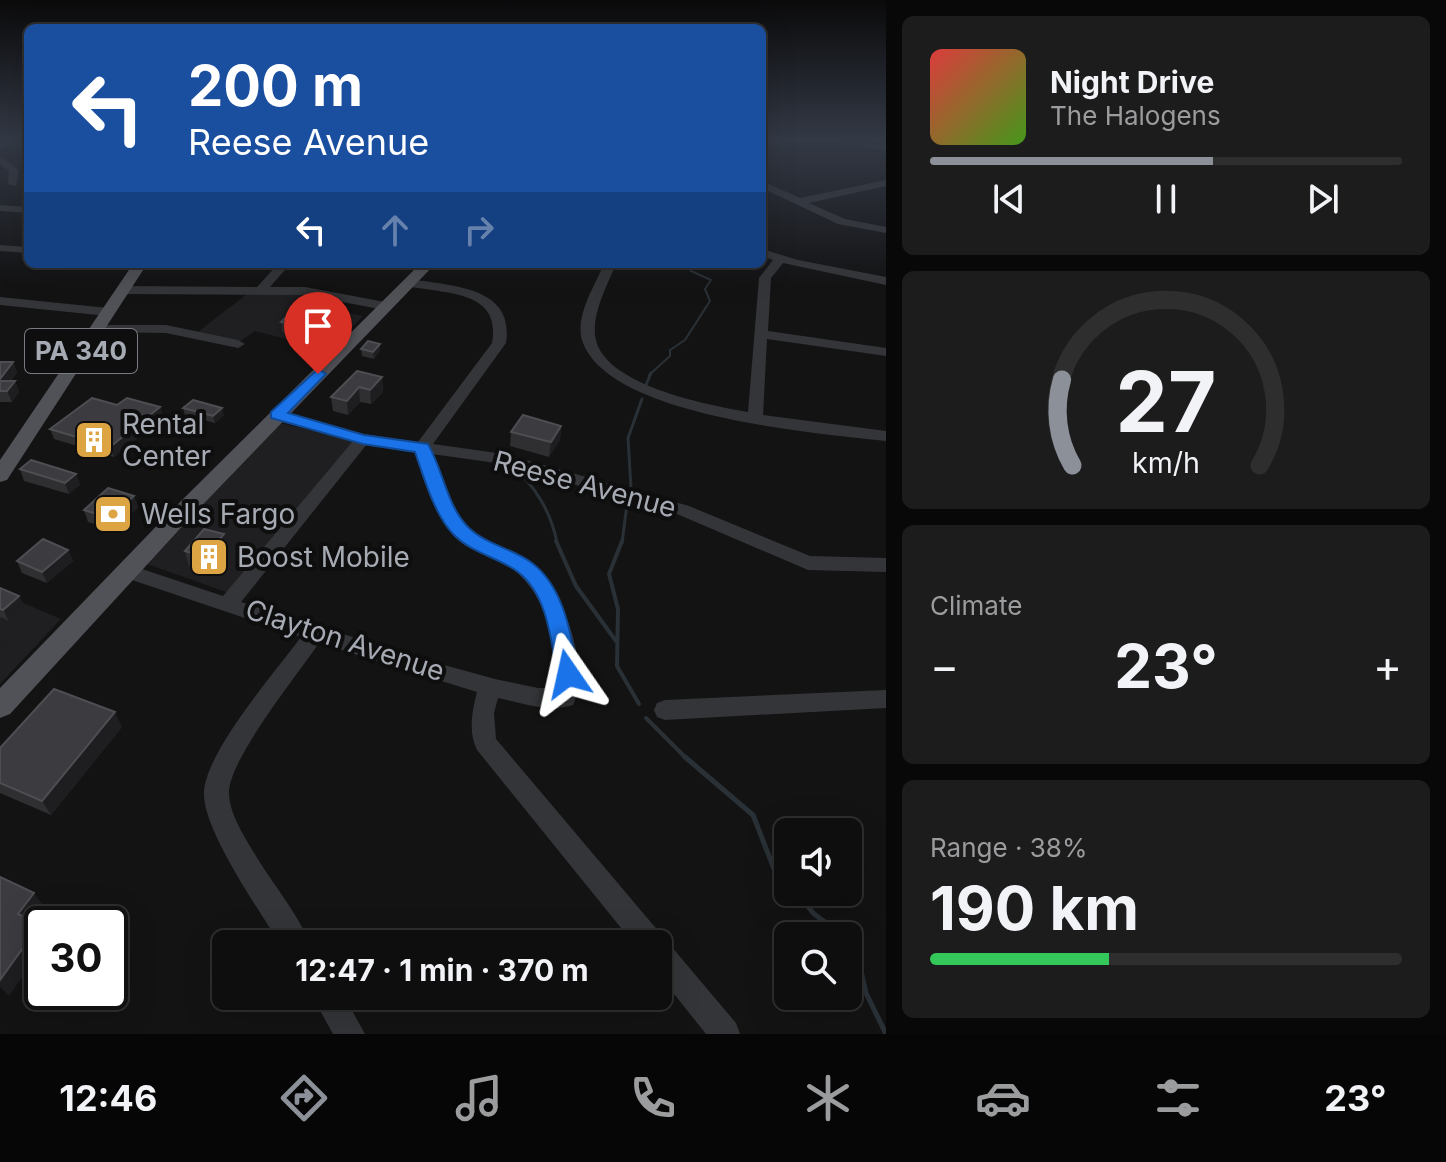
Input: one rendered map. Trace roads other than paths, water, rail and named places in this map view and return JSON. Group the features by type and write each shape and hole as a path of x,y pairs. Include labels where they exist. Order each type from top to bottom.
{"main road":[{"name":"PA 340","path":"0,475 137,268"},
{"path":"0,706 277,415 424,268"}],"street":[{"path":"773,189 847,224 886,230"},
{"path":"798,202 855,189"},
{"path":"0,208 24,210"},
{"path":"0,248 24,250"},
{"path":"766,254 886,281"},
{"path":"755,417 765,278 780,259"},
{"path":"260,291 280,268"},
{"path":"609,268 588,332 590,346 600,361 619,377 658,396 755,417 886,436"},
{"path":"410,283 487,299 495,307 502,332 498,345 422,448"},
{"path":"122,290 174,295 260,291 321,293 385,306"},
{"path":"0,301 108,312"},
{"path":"96,329 166,329 238,344"},
{"path":"761,334 886,352"},
{"name":"Reese Avenue","path":"277,415 363,439 504,459 630,494 698,516 808,563 886,565"},
{"path":"229,603 363,439"},
{"name":"Clayton Avenue","path":"127,571 490,686 548,701 565,698 568,674 557,620 546,593 526,568 477,544 459,529 433,480 422,448"},
{"path":"288,930 232,837 216,795 227,761 316,632"},
{"path":"490,686 483,713 485,743 640,930"},
{"path":"665,710 886,699"},
{"path":"672,968 725,1034"},
{"path":"335,1010 350,1034"}],"waterway":[{"path":"651,373 670,356 670,350 685,340 710,301 705,289 711,280 690,268"},
{"path":"646,385 651,373"},
{"path":"631,488 628,438 642,399"},
{"path":"510,466 527,481 541,500 557,543"},
{"path":"622,543 627,504"},
{"path":"556,541 576,586 616,641"},
{"path":"622,541 609,574 618,609 617,666 639,704"},
{"path":"646,718 685,757"},
{"path":"685,757 753,815 774,869"},
{"path":"807,906 825,922"},
{"path":"862,975 866,993 886,1034"}],"place":[{"name":"Rental Center","path":"94,440"},
{"name":"Wells Fargo","path":"113,514"},
{"name":"Boost Mobile","path":"209,557"}]}
